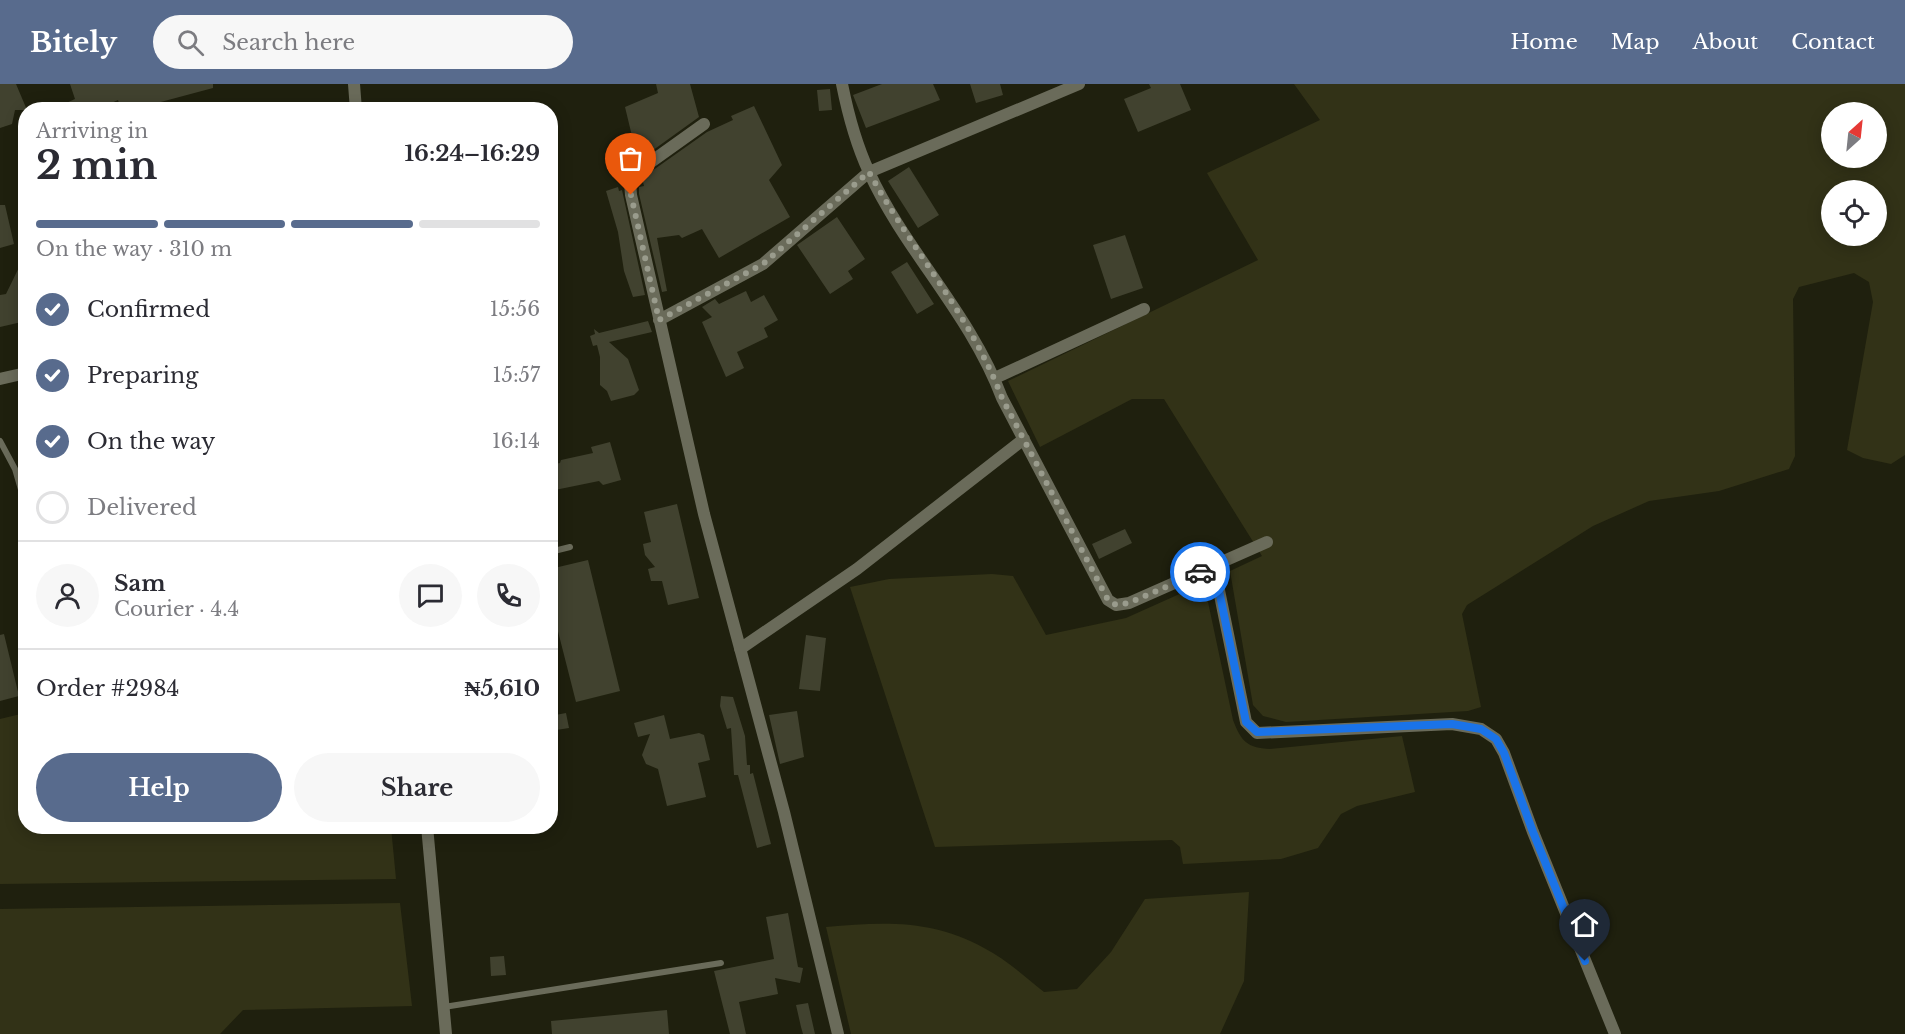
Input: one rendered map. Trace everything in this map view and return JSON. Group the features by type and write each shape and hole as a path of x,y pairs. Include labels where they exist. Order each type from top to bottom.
{"street":[{"path":"354,84 355,102"},
{"path":"842,84 848,116 869,172 890,210 955,305 995,378 1024,439 1108,600 1116,605 1129,603 1267,542"},
{"path":"659,320 763,264 869,172 1079,84"},
{"path":"704,124 634,174 630,182 704,514 784,812 838,1034"},
{"path":"995,378 1144,309"},
{"path":"0,379 18,375"},
{"path":"740,649 857,569 1024,439"},
{"path":"1214,566 1246,722 1257,732 1452,724 1481,729 1496,739 1504,753 1533,832 1615,1034"},
{"path":"428,834 446,1034"}],"lane":[{"path":"0,441 18,479"},
{"path":"558,550 570,547"},
{"path":"444,1007 721,963"}],"shaded area":[{"path":"1294,84 1905,84 1905,455 1891,464 1863,458 1847,450 1873,302 1869,282 1854,273 1799,287 1793,299 1795,456 1789,469 1719,491 1649,501 1593,526 1467,605 1462,614 1481,707 1468,711 1286,722 1263,716 1253,705 1230,571 1262,556 1164,399 1132,399 1040,447 1008,381 1258,260 1207,173 1320,120"},
{"path":"992,574 1013,576 1046,635 1126,618 1204,583 1233,720 1246,742 1256,747 1270,749 1402,736 1415,792 1357,806 1341,814 1318,848 1281,859 1183,864 1180,847 1172,840 935,847 850,587 889,579"},
{"path":"18,715 18,834 392,834 396,879 0,884 0,719"},
{"path":"1249,892 1244,981 1220,1034 851,1034 826,927 887,924 926,927 945,932 992,952 1044,992 1077,989 1111,952 1145,899"},
{"path":"400,903 412,1006 243,1010 220,1034 0,1034 0,909"}],"building":[{"path":"0,84 16,84 24,102 18,102 18,110 15,110 12,124 0,128"},
{"path":"70,84 213,84 213,88 161,102 119,102 118,100 114,102 68,102 75,99"},
{"path":"656,84 690,84 699,117 638,161 625,107 658,93"},
{"path":"882,84 933,84 940,100 866,128 853,95"},
{"path":"970,84 1000,84 1003,95 976,103"},
{"path":"1149,84 1180,84 1191,110 1138,132 1124,99 1151,88"},
{"path":"830,89 832,110 819,111 817,90"},
{"path":"754,106 782,165 769,180 790,217 719,258 702,229 682,238 679,235 657,238 667,291 662,292 639,194 639,187 644,186 642,178 707,132 733,120 731,116"},
{"path":"909,167 939,215 918,228 888,181"},
{"path":"618,187 619,191 622,190 645,295 633,297 624,271 618,232 606,191"},
{"path":"0,205 5,205 14,244 0,248"},
{"path":"837,217 865,259 848,271 853,279 830,294 797,245"},
{"path":"1125,235 1143,288 1111,299 1093,245"},
{"path":"907,262 934,304 917,314 891,272"},
{"path":"18,269 18,323 0,327 0,295 6,294"},
{"path":"746,291 751,302 764,295 778,320 764,328 768,337 737,352 744,368 726,377 702,322 712,317 702,307 715,299 719,304"},
{"path":"648,321 652,332 609,342 628,359 639,390 634,395 611,401 607,391 600,385 600,357 597,345 593,346 590,336 595,334 594,329 599,333"},
{"path":"610,442 621,480 603,485 599,481 558,489 558,463 561,460 593,453 591,447"},
{"path":"677,504 699,598 668,605 662,581 651,581 648,569 655,567 645,555 643,544 651,542 644,512"},
{"path":"1125,529 1132,543 1099,559 1092,544"},
{"path":"588,560 620,691 576,702 558,631 558,567"},
{"path":"4,634 18,696 0,701 0,635"},
{"path":"806,635 826,638 820,691 799,689"},
{"path":"721,696 733,697 745,736 747,765 750,765 750,774 753,773 771,844 757,848 738,775 734,775 731,728 727,729 720,706"},
{"path":"797,711 804,757 780,764 769,715"},
{"path":"566,713 569,728 558,730 558,714"},
{"path":"664,715 670,739 699,733 704,735 710,760 698,763 706,797 667,806 658,769 646,764 642,755 650,734 638,737 634,723"},
{"path":"788,913 798,967 803,968 800,983 775,978 778,994 739,1002 746,1034 730,1034 714,971 774,959 766,917"},
{"path":"504,956 506,975 491,976 490,957"},
{"path":"808,1003 815,1034 803,1034 796,1005"},
{"path":"667,1010 669,1034 552,1034 551,1021"}],"way so far":[{"path":"631,195 659,320 763,264 869,172 890,210 955,305 991,368 1002,398 1108,600 1116,605 1129,603 1200,572"}],"route":[{"path":"1200,572 1214,566 1246,722 1257,732 1287,733 1452,724 1481,729 1496,739 1504,753 1585,961"}]}
